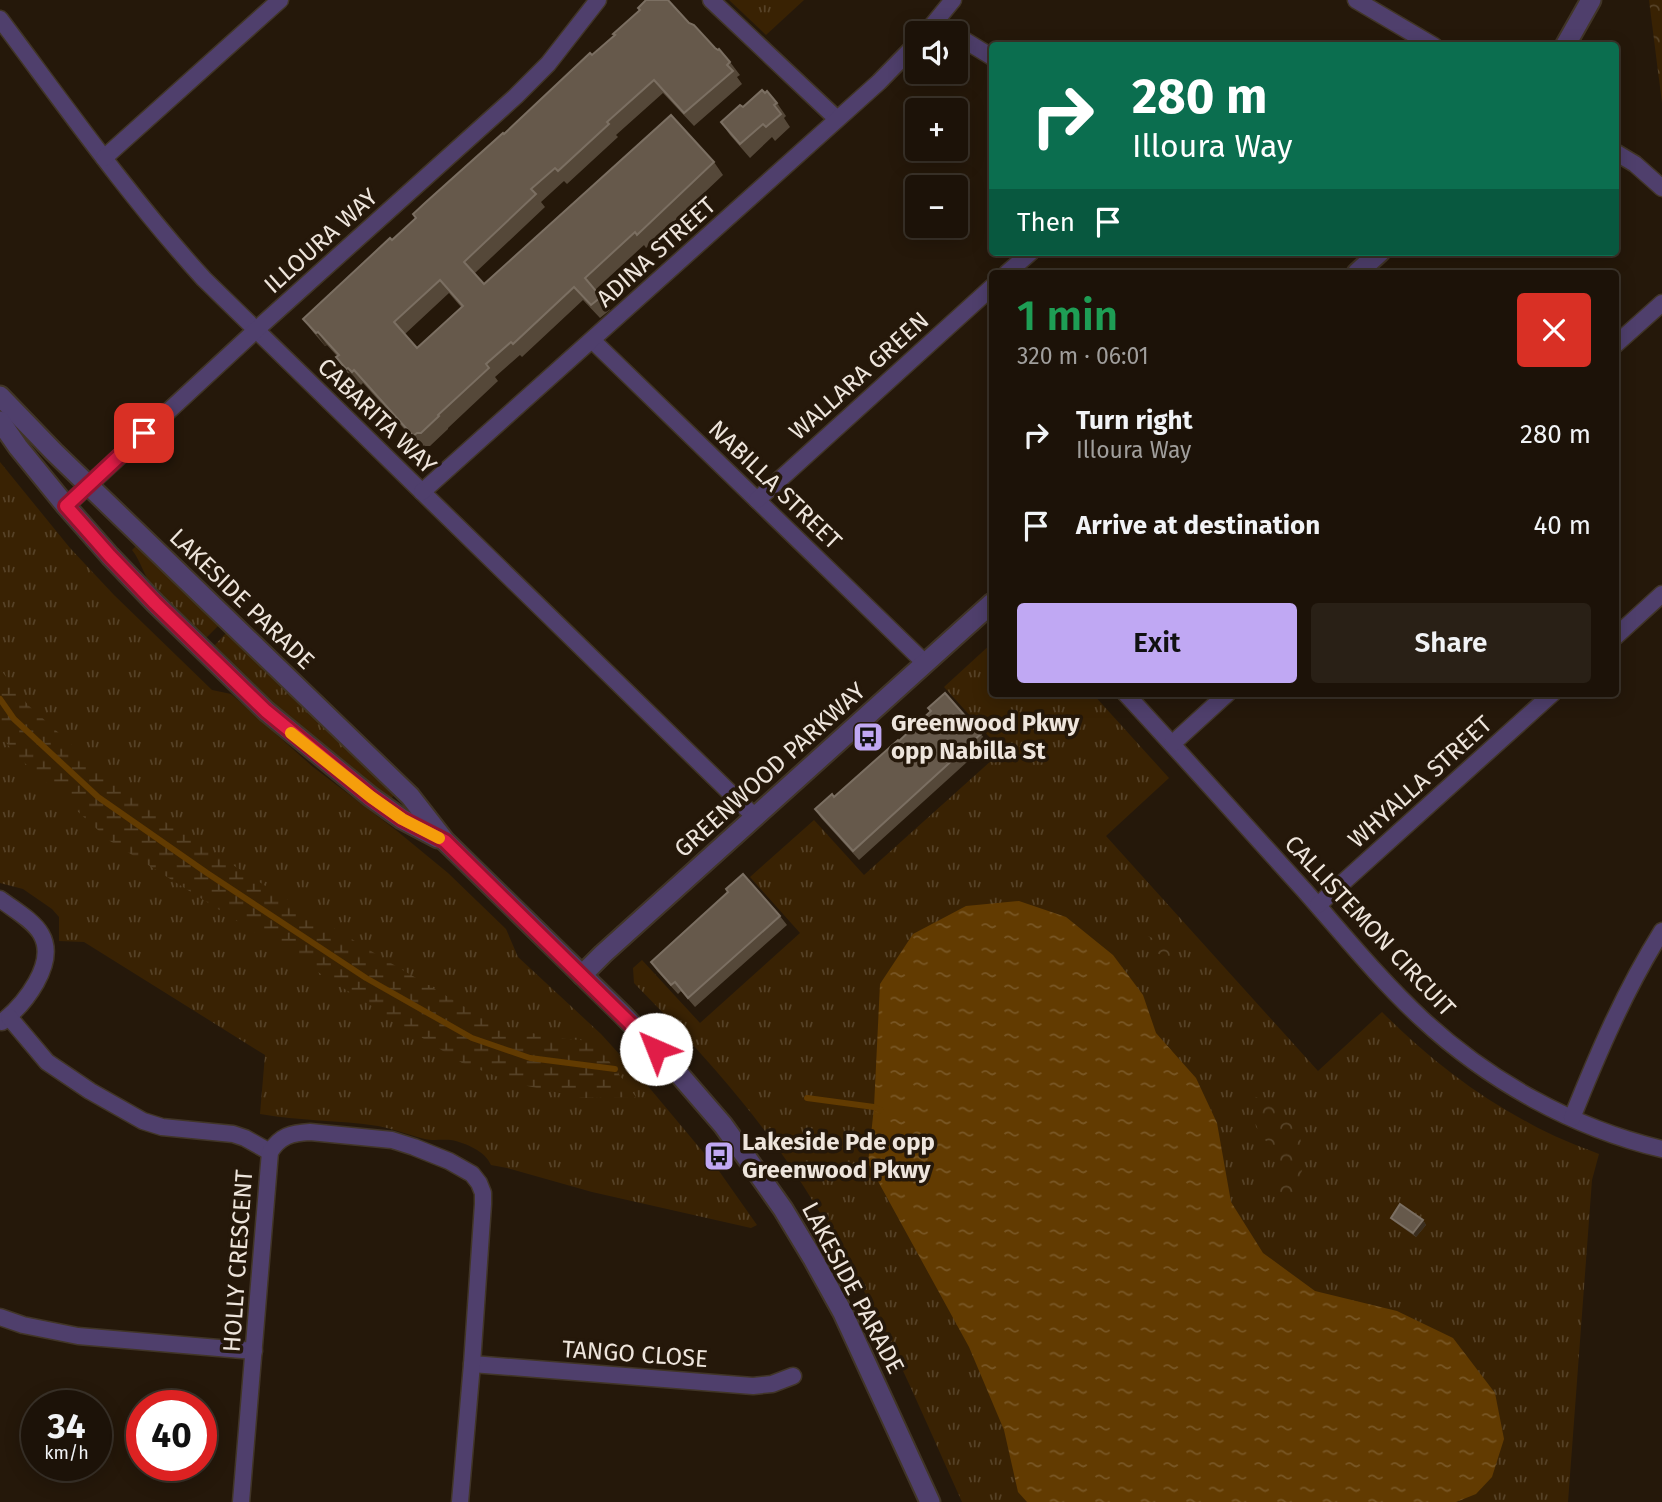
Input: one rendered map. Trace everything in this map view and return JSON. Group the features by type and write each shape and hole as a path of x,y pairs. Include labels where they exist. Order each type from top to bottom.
{"street":[{"path":"104,158 280,0"},
{"name":"ILLOURA WAY","path":"66,506 256,330 516,96 548,64 597,0"},
{"path":"710,0 837,119"},
{"path":"936,21 953,0"},
{"path":"1356,0 1427,42"},
{"path":"1567,42 1591,0"},
{"name":"CABARITA WAY","path":"0,19 104,158 175,247 256,330 754,816"},
{"path":"968,42 989,55"},
{"name":"ADINA STREET","path":"422,492 879,82 905,55"},
{"path":"1619,155 1662,188"},
{"path":"1010,270 1026,256"},
{"path":"1360,270 1376,256"},
{"name":"WALLARA GREEN","path":"757,500 989,290"},
{"path":"1619,341 1662,303"},
{"name":"NABILLA STREET","path":"592,340 925,663"},
{"name":"LAKESIDE PARADE","path":"0,396 54,452 411,796 445,841 664,1057 699,1096 783,1209 813,1257 843,1313 930,1502"},
{"name":"LAKESIDE PARADE","path":"0,421 66,506 110,556 266,711 371,797 402,819 445,841"},
{"path":"1619,633 1662,594"},
{"name":"GREENWOOD PARKWAY","path":"582,975 754,816 989,606"},
{"name":"CALLISTEMON CIRCUIT","path":"1129,697 1402,999 1455,1048 1518,1091 1572,1118 1620,1137 1662,1149"},
{"path":"1172,744 1224,697"},
{"name":"WHYALLA STREET","path":"1318,905 1549,697"},
{"path":"0,899 33,925 46,944 47,955 38,978 24,1000 4,1020 47,1062 90,1091 143,1121 172,1129 233,1134 270,1152"},
{"path":"1572,1118 1611,1024 1662,931"},
{"name":"HOLLY CRESCENT","path":"242,1502 270,1152 285,1136 296,1132 392,1140 462,1167 479,1183 483,1204 460,1502"},
{"path":"0,1317 23,1325 78,1336 254,1351"},
{"name":"TANGO CLOSE","path":"472,1364 753,1387 772,1384 793,1376"}],"green space":[{"path":"729,0 804,0 766,35"},
{"path":"1649,0 1662,0 1662,103"},
{"path":"0,462 70,548 114,595 212,690 231,694 313,767 448,873 506,929 518,957 601,1034 642,1079 719,1171 757,1225 751,1228 592,1192 491,1165 474,1148 451,1140 425,1139 378,1126 260,1114 265,1055 84,942 59,941 59,917 52,909 23,889 0,883"},
{"path":"138,544 220,624 205,639 153,588 132,550"},
{"path":"228,631 395,794 391,799 329,753 214,646"},
{"path":"989,646 989,697 1096,697 1169,778 1106,836 1318,1071 1382,1012 1433,1059 1489,1100 1546,1132 1599,1154 1592,1180 1568,1502 962,1502 877,1316 838,1243 798,1177 732,1090 634,983 633,968 642,960 700,1023 800,933 750,877 814,820 864,875 1002,751 944,687"},
{"path":"0,669 28,705 161,819 384,959 494,1024 553,1038 594,1041 636,1097 582,1098 514,1083 462,1063 110,841 17,756 0,735"},
{"path":"1148,936 1175,949 1169,959 1143,946"},
{"path":"1251,1096 1266,1099 1284,1113 1300,1136 1304,1165 1287,1212 1281,1207 1273,1191 1282,1164 1256,1127"}],"water":[{"path":"1019,901 1066,917 1113,955 1143,995 1156,1033 1196,1078 1217,1123 1231,1202 1263,1253 1315,1291 1397,1311 1453,1338 1495,1393 1504,1439 1492,1477 1476,1494 1456,1502 1027,1502 1018,1492 1004,1430 969,1347 868,1163 874,1107 880,984 913,934 966,906"}],"building":[{"path":"646,0 668,0 719,49 730,62 727,65 733,71 684,113 654,80 558,171 555,168 531,189 536,194 464,262 484,284 671,115 714,162 637,235 635,232 585,278 601,297 591,305 574,287 513,344 511,342 486,364 489,368 421,433 413,436 354,370 352,372 346,369 336,357 339,355 303,319 390,238 392,240 416,218 413,214 426,202 504,134 590,53 592,55 615,35 613,34 640,10 638,8","holes":["440,280 463,306 417,348 394,322"]},
{"path":"762,90 765,93 767,91 777,103 774,105 781,114 766,127 763,124 740,144 721,122"},
{"path":"945,693 981,734 853,851 815,809 832,794 834,797 899,741 931,711 928,708"},
{"path":"743,874 780,916 688,998 675,982 671,985 651,962 728,892 726,889"},
{"path":"1400,1204 1423,1220 1413,1233 1391,1218"}],"waterway":[{"path":"0,699 14,719 98,797 366,978 472,1038 530,1058 615,1069"},
{"path":"807,1098 880,1110"}],"slow traffic":[{"path":"291,733 402,819 439,838"}],"place":[{"name":"Greenwood Pkwy opp Nabilla St","path":"868,737"},
{"name":"Lakeside Pde opp Greenwood Pkwy","path":"719,1156"}],"route":[{"path":"144,433 66,506 155,603 266,711 371,797 402,819 445,841 656,1049"}]}
